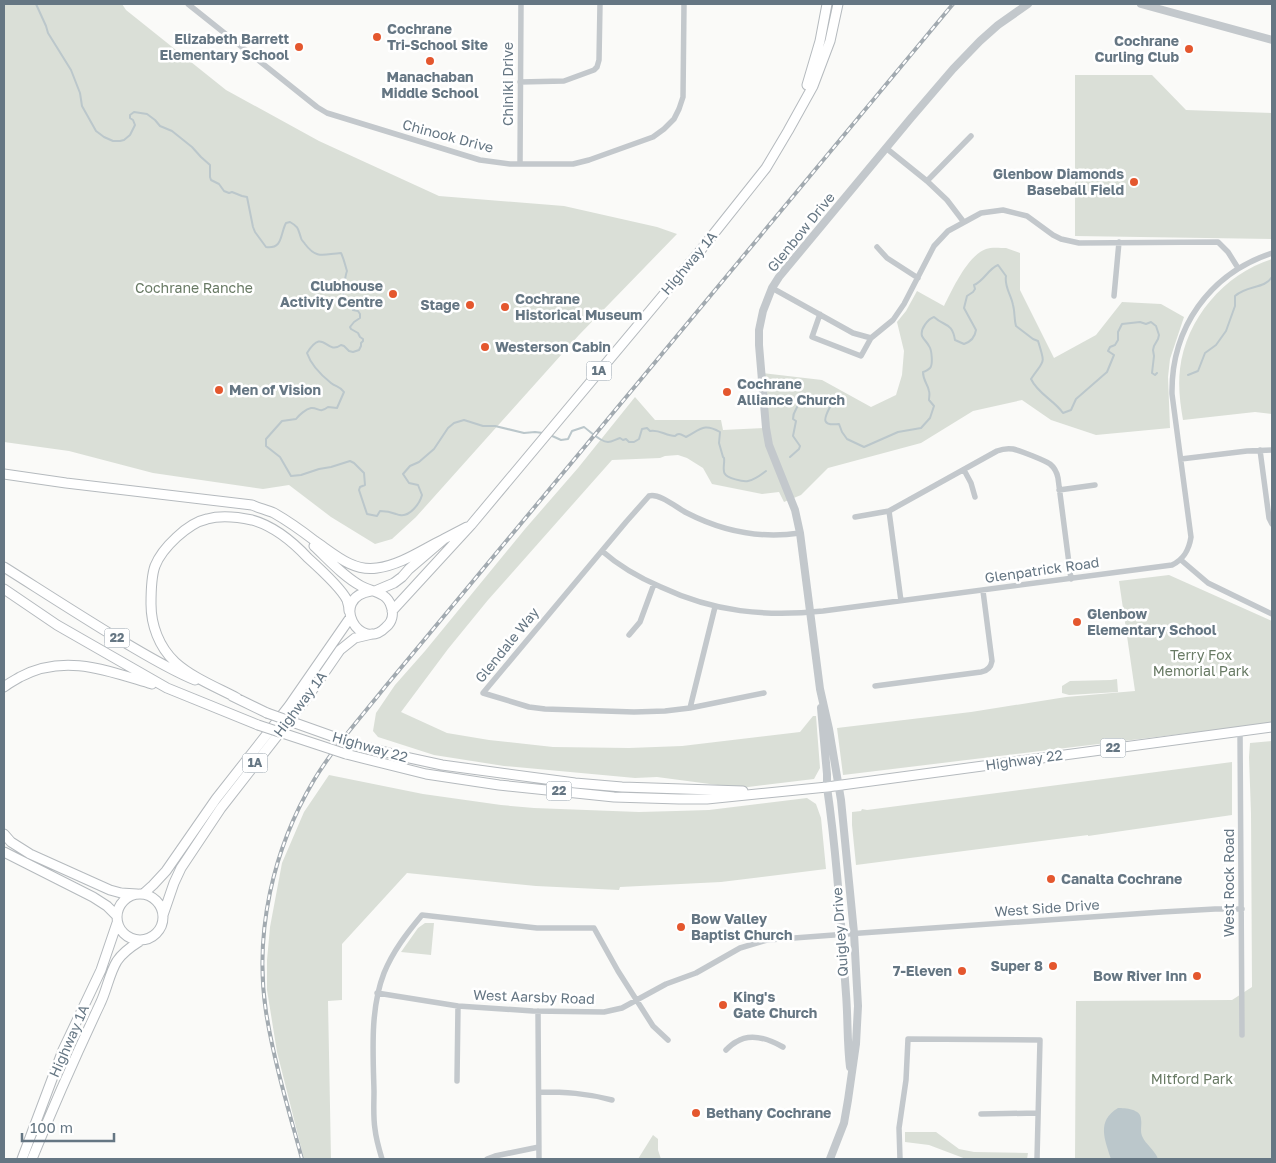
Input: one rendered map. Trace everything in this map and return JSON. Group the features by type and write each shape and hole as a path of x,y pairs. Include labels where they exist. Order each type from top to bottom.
{"main road":[{"name":"Highway 1A","path":"800,109 820,41 827,4"},
{"name":"Highway 1A","path":"392,611 471,525 700,251 766,168 812,86 830,41 838,4"},
{"path":"4,474 252,506 272,512 339,558 363,568 376,569 399,562 444,538"},
{"path":"237,698 198,678 174,661 159,641 151,617 151,591 155,566 167,546 186,528 206,519 232,517 253,520 296,545 334,584 346,599 353,625 358,630 372,634 379,633 384,629 392,618 391,604 387,598 350,579 296,527"},
{"name":"Highway 1A","path":"373,591 394,583 444,538 471,525"},
{"name":"Highway 22","path":"4,567 90,622 176,672 268,713 354,744 442,765 575,783 622,787 775,792"},
{"name":"Highway 22","path":"4,589 57,625 167,688 258,725 346,754 426,774 499,785 605,796 679,799 707,798 838,786 1272,727"},
{"path":"350,614 354,599 359,595 373,591"},
{"name":"Highway 1A","path":"140,894 153,885 166,871 211,807 289,706 350,614"},
{"name":"Highway 1A","path":"164,915 181,868 221,808 309,695 340,650 355,638 372,634"},
{"path":"4,687 30,672 57,665 90,666 167,688"},
{"path":"4,834 11,842 30,854 110,890 149,896 159,905 164,915 162,925 147,940 132,939 120,930 117,919 107,906 94,897 4,852"},
{"path":"117,919 119,908 123,901 140,894"},
{"name":"Highway 1A","path":"22,1159 62,1050 101,970 117,919"},
{"name":"Highway 1A","path":"32,1159 73,1060 104,996 113,968 124,952 140,941"}],"street":[{"name":"Chinook Drive","path":"188,4 327,113 474,159 504,164 566,164 584,162 660,133 670,124 679,109 683,97 684,4"},
{"name":"Chiniki Drive","path":"520,4 520,164"},
{"path":"520,82 564,81 594,70 599,60 600,4"},
{"name":"Glenbow Drive","path":"827,787 820,689 800,533 795,510 769,445 766,428 759,346 759,330 763,311 779,276 886,148 964,58 998,25 1027,4"},
{"path":"1141,4 1272,40"},
{"path":"927,181 971,136"},
{"path":"886,148 927,181 947,200 963,221"},
{"path":"820,314 812,337 861,356 871,338 893,320 918,278 934,246 948,231 980,213 1004,210 1027,216 1053,235 1079,243 1218,242 1228,252 1238,268"},
{"path":"1114,296 1119,242"},
{"path":"877,247 887,258 918,278"},
{"path":"1272,253 1238,268 1214,287 1201,302 1186,327 1177,352 1172,394 1191,537 1187,552 1181,560 1208,583 1272,614"},
{"path":"772,288 853,333 871,338"},
{"path":"854,517 889,511 1001,450 1014,449 1051,465 1057,474 1071,579"},
{"path":"1260,450 1269,518 1272,524"},
{"path":"1181,459 1272,450"},
{"path":"964,470 971,483 975,497"},
{"path":"1059,490 1095,485"},
{"name":"Glendale Way","path":"690,708 634,712 545,709 529,707 483,693 649,496 654,495 699,519 730,530 768,536 800,533"},
{"path":"889,511 901,601"},
{"name":"Glenpatrick Road","path":"602,551 622,566 654,584 687,598 715,607 782,614 983,591 1168,566 1181,560"},
{"path":"629,635 641,619 654,584"},
{"path":"875,686 981,672 989,668 992,658 983,591"},
{"path":"715,607 690,708 764,693"},
{"name":"Glenbow Drive","path":"820,689 829,729 838,786"},
{"name":"West Rock Road","path":"1240,731 1242,1035"},
{"name":"Quigley Drive","path":"830,1159 844,1123 858,1026 854,933 838,786"},
{"name":"Quigley Drive","path":"827,787 842,934 848,1045 852,1076"},
{"name":"West Side Drive","path":"854,933 1214,909 1242,909"},
{"path":"382,1159 375,1130 374,1112 374,1021 377,993 394,952 422,915 537,928 594,928 618,971 653,1026 668,1040"},
{"name":"West Aarsby Road","path":"377,993 458,1006 538,1012 604,1012 622,1008 666,984 696,973 740,948 767,940 854,933"},
{"path":"457,1081 458,1006"},
{"path":"538,1012 539,1159"},
{"path":"726,1050 736,1041 756,1037 770,1040 783,1047"},
{"path":"900,1159 898,1128 906,1080 908,1039 1040,1040 1037,1159"},
{"path":"539,1092 594,1095 612,1100"},
{"path":"981,1114 1038,1113"},
{"path":"487,1159 539,1148"}],"green space":[{"name":"Cochrane Ranche","path":"4,4 122,4 126,10 226,90 319,141 439,196 564,206 657,227 677,234 579,335 416,517 392,539 375,544 331,517 289,485 263,489 153,473 69,451 4,442"},
{"path":"1075,75 1152,75 1186,110 1272,113 1272,239 1075,236"},
{"path":"1006,248 1020,253 1020,290 1054,358 1096,335 1122,302 1161,304 1184,317 1170,359 1168,377 1170,428 1096,435 1051,420 1022,400 973,411 921,443 828,468 801,495 784,502 779,492 762,494 712,484 703,468 678,455 660,458 612,460 488,600 448,649 401,712 447,733 489,740 553,747 629,748 682,746 800,732 813,716 816,716 820,768 814,779 740,788 657,777 635,778 504,766 434,755 378,737 373,731 376,713 395,685 578,468 635,397 655,420 721,420 723,430 765,428 761,373 822,380 871,407 896,395 902,375 904,351 897,322 906,311 917,291 944,306 961,274 973,258 986,249"},
{"path":"1272,259 1272,414 1255,412 1183,420 1179,382 1180,369 1190,333 1199,316 1223,287 1238,275"},
{"name":"Terry Fox Memorial Park","path":"1169,575 1272,621 1272,723 843,775 837,728 971,712 1066,697 1135,691 1119,581"},
{"path":"1117,679 1118,692 1069,695 1062,693 1062,686 1070,681"},
{"name":"Mitford Park","path":"1272,741 1272,1159 1075,1159 1076,1001 1232,1000 1252,987 1250,743"},
{"path":"1232,762 1232,815 1088,836 856,865 852,812 861,811 862,809 867,810"},
{"path":"329,775 423,794 534,808 639,812 709,810 807,798 816,804 821,818 826,869 721,882 620,887 619,890 536,886 407,873 342,944 342,1000 328,1001 331,1159 304,1159 277,1052 267,990 267,960 270,927 282,863 304,812"},
{"path":"425,923 434,923 431,955 401,952 418,928"},
{"path":"905,1132 936,1132 959,1149 974,1152 1028,1153 1027,1159 966,1159 929,1145 905,1142"},
{"path":"653,1135 658,1139 658,1150 661,1159 638,1159"}],"shaded area":[{"path":"1118,1108 1125,1108 1138,1113 1141,1119 1142,1136 1158,1159 1111,1159 1104,1131 1107,1119"}],"waterway":[{"path":"36,4 48,33 71,70 80,93 82,106 96,131 113,141 124,140 130,135 135,125 130,115 134,112 147,114 160,126 172,131 192,147 210,165 211,180 219,184 224,191 247,197 253,227 266,247 278,244 286,223 290,222 297,227 301,240 313,252 321,255 341,253 347,271 343,296 348,299 353,310 358,311 360,314 360,318 350,327 358,333 363,341 359,350 353,352 341,345 332,347 317,342 307,353 311,362 320,373 344,392 337,408 309,409 296,419 282,421 266,439 266,446 280,457 291,476 350,461 364,473 365,485 360,487 359,490 367,514 377,516 382,511 404,515 414,509 422,495 418,485 409,483 403,474 410,466 419,462 434,449 448,428 454,423 464,420 483,426 495,426 524,433 543,433"},
{"path":"790,457 800,446 793,436 796,421 793,419 794,414 799,402 813,397 828,403 830,407 825,419 827,423 839,424 847,439 864,447 898,432 921,428 930,418 934,406 929,400 929,393 923,375 923,372 930,368 932,361 930,348 922,336 923,327 934,317 950,327 955,340 964,344 970,341 975,335 976,330 964,308 967,296 975,289 974,285 998,265 1006,276 1006,284 1013,305 1016,326 1038,341 1041,349 1043,359 1031,379 1038,389 1063,413 1071,410 1076,399 1107,372 1114,355 1108,351 1118,340 1118,332 1122,324 1140,322 1146,324 1151,322 1156,326 1159,335 1153,350 1152,373 1155,375 1157,373"},
{"path":"1188,375 1198,371 1205,353 1216,345 1226,331 1235,306 1235,296 1269,281 1272,277"},
{"path":"550,435 561,440 568,439 572,431 584,427 605,442 611,442 620,438 634,442 639,439 642,429 647,428 650,431 672,436 680,434 686,437 703,428 710,428 720,432 719,443 724,458 724,473 726,475 748,481 766,471"}],"railway":[{"path":"302,1159 269,1031 263,982 263,952 270,892 278,863 300,806 314,780 339,744 385,687 953,4"}],"place":[{"name":"Cochrane Tri-School Site","path":"377,37"},
{"name":"Elizabeth Barrett Elementary School","path":"299,47"},
{"name":"Cochrane Curling Club","path":"1189,49"},
{"name":"Manachaban Middle School","path":"430,61"},
{"name":"Glenbow Diamonds Baseball Field","path":"1134,182"},
{"name":"Clubhouse Activity Centre","path":"393,294"},
{"name":"Stage","path":"470,305"},
{"name":"Cochrane Historical Museum","path":"505,307"},
{"name":"Westerson Cabin","path":"485,347"},
{"name":"Men of Vision","path":"219,390"},
{"name":"Cochrane Alliance Church","path":"727,392"},
{"name":"Glenbow Elementary School","path":"1077,622"},
{"name":"Canalta Cochrane","path":"1051,879"},
{"name":"Bow Valley Baptist Church","path":"681,927"},
{"name":"Super 8","path":"1053,966"},
{"name":"7-Eleven","path":"962,971"},
{"name":"Bow River Inn","path":"1197,976"},
{"name":"King's Gate Church","path":"723,1005"},
{"name":"Bethany Cochrane","path":"696,1113"}]}
